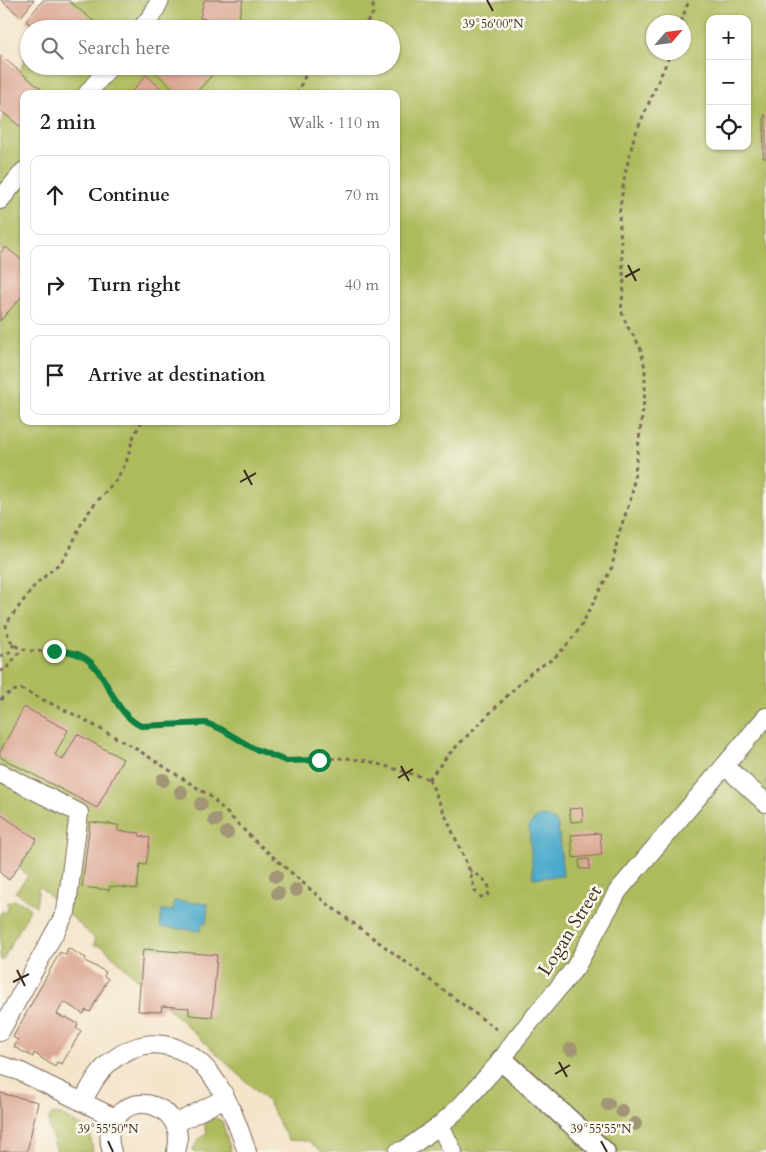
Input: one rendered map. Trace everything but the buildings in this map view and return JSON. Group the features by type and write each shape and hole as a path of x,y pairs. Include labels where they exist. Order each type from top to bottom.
{"street":[{"path":"148,20 160,0"},
{"path":"90,90 103,75"},
{"path":"0,200 20,176"},
{"name":"Logan Street","path":"398,1152 405,1150 440,1125 459,1108 502,1060 515,1040 574,968 618,891 766,717"},
{"path":"725,766 766,803"},
{"path":"0,773 79,813 66,912 0,1032"},
{"path":"82,1102 110,1062 130,1048 154,1043 176,1047 198,1060 214,1079 226,1098 237,1122 247,1152"},
{"path":"502,1060 604,1152"},
{"path":"0,1064 19,1071 115,1118"},
{"path":"175,1124 226,1098"},
{"path":"112,1152 109,1137 115,1118 132,1106 142,1104 152,1105 170,1115 175,1124 178,1142 176,1152"},
{"path":"440,1125 454,1152"}],"path":[{"path":"368,20 373,13 373,0"},
{"path":"684,15 689,0"},
{"path":"429,779 448,755 512,691 534,670 553,659 565,647 580,628 612,567 618,536 632,496 645,393 645,368 640,346 627,326 622,310 624,285 619,215 625,174 634,137 668,60"},
{"path":"300,90 306,75"},
{"path":"140,425 134,436 126,463 116,480 83,520 70,549 62,561 34,585 6,624 9,639 22,649 29,651 74,653 86,659 97,668 120,709 132,721 141,726 206,723 221,729 253,748 286,761 346,758 368,761 429,779 470,871 475,891 481,898 487,896 490,886 470,871"},
{"path":"0,656 9,653 14,644"},
{"path":"0,671 6,669 22,649"},
{"path":"0,700 12,690 21,688 81,718 191,783 210,796 255,841 326,903 500,1032"}],"green space":[{"path":"46,0 766,0 766,1152 322,1152 309,1141 288,1140 268,1102 102,946 94,945 95,939 39,886 36,906 15,892 28,876 0,850 0,125 20,71 20,75 400,75 400,20 38,20"},
{"path":"14,900 26,904 30,910 2,961 0,959 0,914 2,911 5,913 9,906 6,903"},
{"path":"53,1114 61,1115 87,1129 90,1132 93,1152 57,1152 49,1128 49,1118"},
{"path":"215,1118 222,1121 231,1152 193,1152 198,1141 207,1133 204,1123"}],"water":[{"path":"542,816 552,819 558,825 563,876 533,878 529,828 534,820"},
{"path":"174,901 208,904 206,924 201,924 201,931 160,927 162,910 173,911"}],"route":[{"path":"54,651 74,653 86,659 97,668 120,709 132,721 141,726 206,723 221,729 253,748 286,761 319,760"}]}
